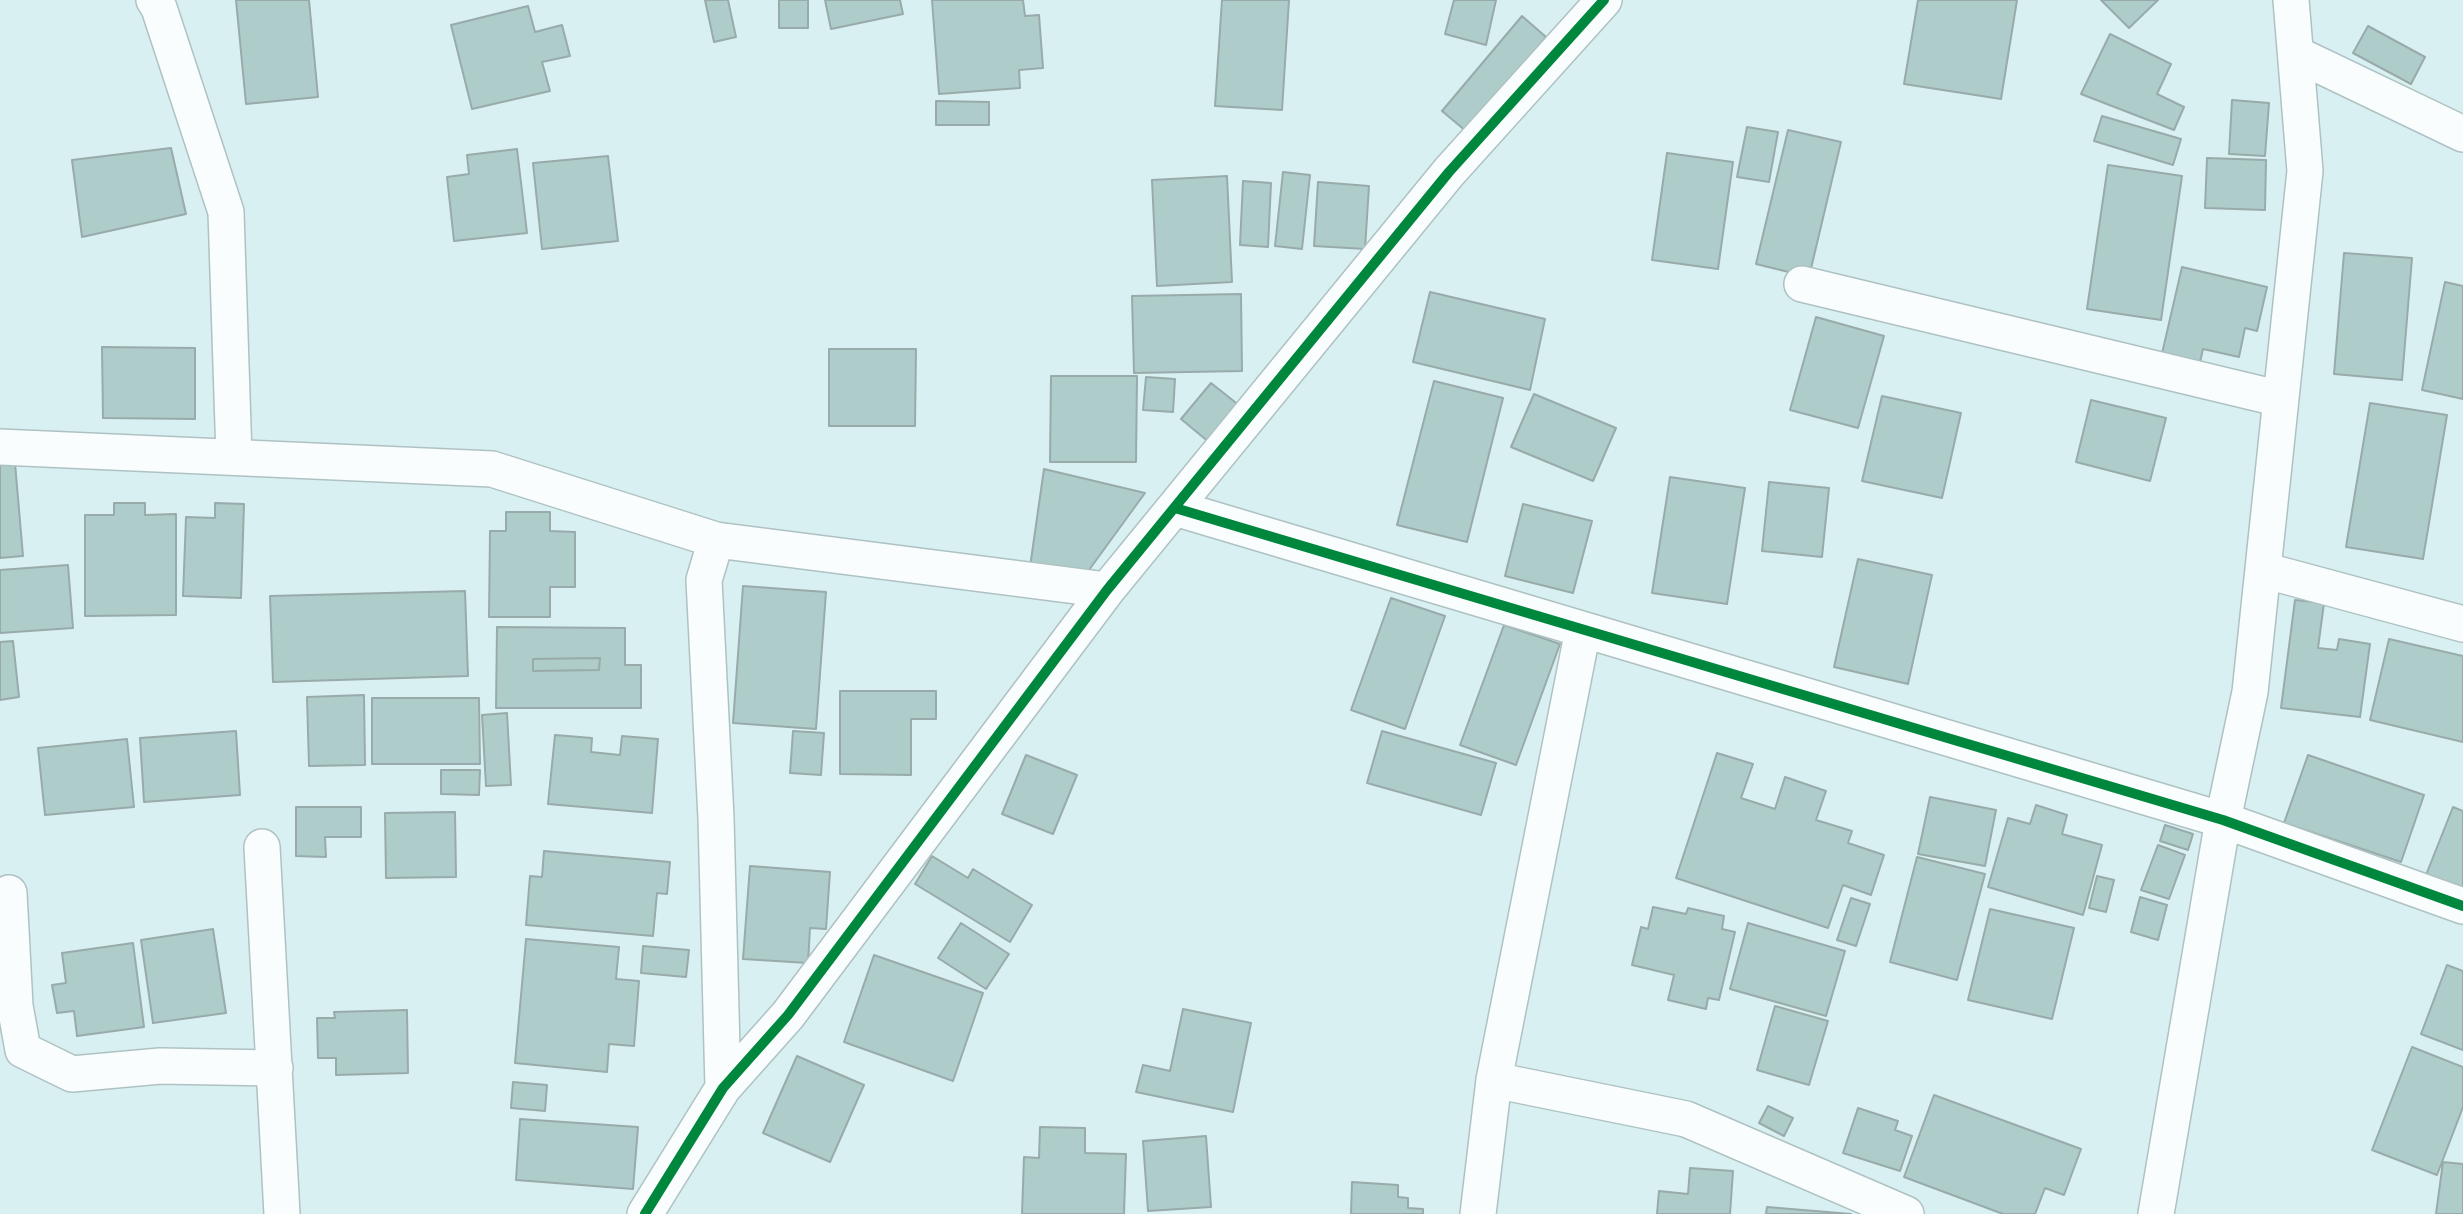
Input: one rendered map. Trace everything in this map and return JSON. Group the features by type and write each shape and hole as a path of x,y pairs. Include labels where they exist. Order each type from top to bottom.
{"street":[{"path":"154,0 159,8 226,212 234,457"},
{"path":"645,1214 723,1088 788,1015 1107,590 1449,172 1604,0"},
{"path":"2156,1214 2224,820 2250,692 2305,171 2291,0"},
{"path":"2296,54 2463,134"},
{"path":"1802,284 2281,399"},
{"path":"0,447 492,469 716,540 1107,590"},
{"path":"1175,508 2224,820 2463,906"},
{"path":"716,540 704,580 716,832 723,1088"},
{"path":"2263,570 2463,624"},
{"path":"1478,1214 1494,1080 1583,630"},
{"path":"262,847 282,1214"},
{"path":"9,893 15,1006 23,1050 72,1074 160,1066 275,1069"},
{"path":"1494,1080 1686,1119 1906,1214"}],"building":[{"path":"236,0 309,0 318,97 246,104"},
{"path":"705,0 728,0 736,37 714,42"},
{"path":"779,0 808,0 808,28 779,28"},
{"path":"825,0 900,0 903,14 831,29"},
{"path":"932,0 1023,0 1025,16 1039,15 1043,68 1019,70 1020,88 939,94"},
{"path":"1222,0 1289,0 1282,110 1215,106"},
{"path":"1454,0 1496,0 1486,45 1445,34"},
{"path":"1918,0 2017,0 2001,99 1904,84"},
{"path":"2101,0 2158,0 2129,28"},
{"path":"528,6 535,32 562,25 570,56 542,62 550,91 472,109 451,25"},
{"path":"1522,16 1546,37 1467,132 1442,111"},
{"path":"2368,26 2425,57 2411,84 2353,53"},
{"path":"2110,34 2171,64 2157,94 2184,107 2174,130 2081,94"},
{"path":"2232,100 2269,103 2265,156 2229,154"},
{"path":"936,101 989,102 989,125 936,125"},
{"path":"2102,116 2181,139 2173,165 2094,141"},
{"path":"1747,127 1778,132 1769,182 1737,177"},
{"path":"1788,130 1841,142 1809,277 1756,264"},
{"path":"171,148 186,214 82,237 72,160"},
{"path":"517,149 527,233 454,241 447,177 469,174 467,155"},
{"path":"1667,153 1733,162 1718,269 1652,260"},
{"path":"608,156 618,241 542,249 533,163"},
{"path":"2207,158 2266,160 2265,210 2205,208"},
{"path":"2108,165 2182,176 2161,320 2087,309"},
{"path":"1283,172 1310,175 1302,249 1275,246"},
{"path":"1227,176 1232,282 1157,286 1152,180"},
{"path":"1243,181 1271,183 1268,247 1240,245"},
{"path":"1318,182 1369,186 1365,249 1314,246"},
{"path":"2344,253 2412,258 2402,380 2334,374"},
{"path":"2182,267 2267,287 2257,331 2245,328 2239,357 2203,349 2198,371 2160,362"},
{"path":"2445,282 2463,286 2463,399 2422,390"},
{"path":"1430,292 1545,319 1530,390 1413,362"},
{"path":"1241,294 1242,371 1134,373 1132,296"},
{"path":"1816,317 1884,336 1858,428 1790,410"},
{"path":"102,347 195,348 195,419 103,418"},
{"path":"829,349 916,349 915,426 829,426"},
{"path":"1051,376 1137,376 1136,462 1050,462"},
{"path":"1146,377 1175,379 1173,412 1143,410"},
{"path":"1434,381 1503,398 1467,542 1397,525"},
{"path":"1211,383 1240,406 1210,443 1181,419"},
{"path":"1534,394 1616,428 1593,481 1511,447"},
{"path":"1882,396 1961,413 1942,498 1862,481"},
{"path":"2091,400 2166,418 2150,481 2076,462"},
{"path":"2370,403 2447,415 2423,559 2346,547"},
{"path":"15,463 23,556 0,558 0,464"},
{"path":"1044,469 1145,493 1081,581 1030,567"},
{"path":"1670,477 1745,488 1727,604 1652,593"},
{"path":"1769,482 1829,488 1822,557 1762,551"},
{"path":"114,503 145,503 145,515 176,514 176,615 85,616 85,515 114,515"},
{"path":"215,503 244,504 241,598 183,596 186,517 215,518"},
{"path":"1523,504 1592,521 1573,593 1505,576"},
{"path":"506,512 550,512 550,531 575,532 575,587 550,587 550,617 489,617 490,531 506,531"},
{"path":"1858,559 1932,575 1908,684 1834,667"},
{"path":"68,565 73,628 0,633 0,570"},
{"path":"743,586 826,592 816,729 733,723"},
{"path":"465,591 468,676 273,682 270,596"},
{"path":"1391,598 1445,616 1405,729 1351,710"},
{"path":"2295,600 2324,603 2318,648 2337,650 2339,639 2370,644 2360,717 2281,708"},
{"path":"1504,625 1560,644 1516,765 1460,745"},
{"path":"497,627 625,628 625,665 641,665 641,708 496,708","holes":["600,658 599,670 533,671 533,659"]},
{"path":"2389,639 2463,656 2463,742 2370,720"},
{"path":"13,641 19,697 0,700 0,642"},
{"path":"600,658 599,670 533,671 533,659"},
{"path":"840,691 936,691 936,719 911,719 911,775 840,774"},
{"path":"364,695 365,765 309,766 307,697"},
{"path":"372,698 479,698 480,764 372,764"},
{"path":"507,713 511,785 486,786 482,715"},
{"path":"236,731 240,795 144,802 140,738"},
{"path":"793,731 824,733 821,775 790,773"},
{"path":"1382,731 1496,763 1481,815 1367,783"},
{"path":"555,735 592,738 591,752 620,755 622,736 658,739 652,813 548,804"},
{"path":"127,739 134,807 45,815 38,748"},
{"path":"1717,753 1753,764 1741,798 1775,809 1785,777 1826,791 1816,820 1852,831 1848,843 1884,855 1871,895 1843,885 1828,928 1676,878"},
{"path":"1026,755 1077,775 1053,834 1002,814"},
{"path":"2308,755 2424,795 2401,862 2284,823"},
{"path":"441,770 480,770 479,795 441,794"},
{"path":"1930,797 1996,810 1985,866 1918,854"},
{"path":"2036,805 2067,815 2062,834 2102,845 2083,915 1988,887 2008,818 2030,824"},
{"path":"296,807 361,807 361,837 325,837 326,857 296,856"},
{"path":"2453,807 2463,811 2463,889 2426,875"},
{"path":"455,812 456,877 386,878 385,813"},
{"path":"2165,825 2193,834 2188,850 2160,841"},
{"path":"2158,845 2185,855 2169,899 2141,890"},
{"path":"544,851 670,862 667,894 657,893 653,936 526,925 530,876 542,877"},
{"path":"932,856 968,878 973,869 1032,905 1010,942 915,884"},
{"path":"1917,857 1985,874 1957,980 1890,962"},
{"path":"750,866 830,872 826,929 810,928 808,963 743,959"},
{"path":"2097,876 2114,880 2106,912 2089,908"},
{"path":"2140,897 2167,905 2158,940 2131,932"},
{"path":"1851,898 1870,904 1856,946 1837,940"},
{"path":"1653,907 1686,914 1688,908 1724,916 1722,929 1735,932 1719,1000 1708,998 1706,1009 1668,1000 1674,975 1632,965 1641,927 1648,929"},
{"path":"1990,909 2074,928 2052,1019 1968,1000"},
{"path":"961,923 1009,954 986,989 938,958"},
{"path":"1748,923 1845,951 1826,1016 1730,989"},
{"path":"213,929 226,1013 153,1023 141,940"},
{"path":"526,939 619,947 616,979 639,981 634,1046 609,1044 607,1072 515,1063"},
{"path":"133,943 144,1027 77,1036 74,1011 57,1013 52,985 66,983 62,953"},
{"path":"643,946 689,950 686,977 641,973"},
{"path":"874,955 983,993 953,1081 844,1042"},
{"path":"2447,965 2463,971 2463,1050 2421,1034"},
{"path":"1775,1006 1828,1021 1809,1085 1757,1070"},
{"path":"1183,1009 1251,1023 1233,1112 1136,1092 1143,1065 1170,1071"},
{"path":"407,1010 408,1073 336,1075 336,1058 318,1058 317,1018 335,1018 334,1012"},
{"path":"2412,1047 2463,1067 2463,1107 2437,1175 2372,1150"},
{"path":"797,1056 864,1085 830,1162 763,1133"},
{"path":"513,1082 547,1085 545,1111 511,1108"},
{"path":"1934,1095 2081,1149 2064,1195 2045,1188 2035,1214 2003,1214 1904,1177"},
{"path":"1768,1106 1793,1118 1784,1136 1759,1123"},
{"path":"1858,1108 1898,1121 1895,1130 1912,1136 1900,1171 1843,1153"},
{"path":"520,1119 638,1127 633,1189 516,1180"},
{"path":"1040,1127 1085,1128 1085,1153 1126,1154 1124,1214 1022,1214 1024,1157 1039,1158"},
{"path":"1206,1136 1211,1207 1148,1211 1143,1141"},
{"path":"2443,1162 2463,1164 2463,1214 2436,1214"},
{"path":"1690,1168 1733,1171 1730,1214 1657,1214 1659,1191 1688,1194"},
{"path":"1352,1182 1398,1185 1398,1197 1408,1198 1408,1208 1423,1209 1423,1214 1351,1214"},
{"path":"1767,1207 1851,1214 1766,1214"}],"cycle path":[{"path":"645,1214 723,1088 788,1015 1107,590 1449,172 1604,0"},
{"path":"1175,508 2223,820 2463,906"}]}
